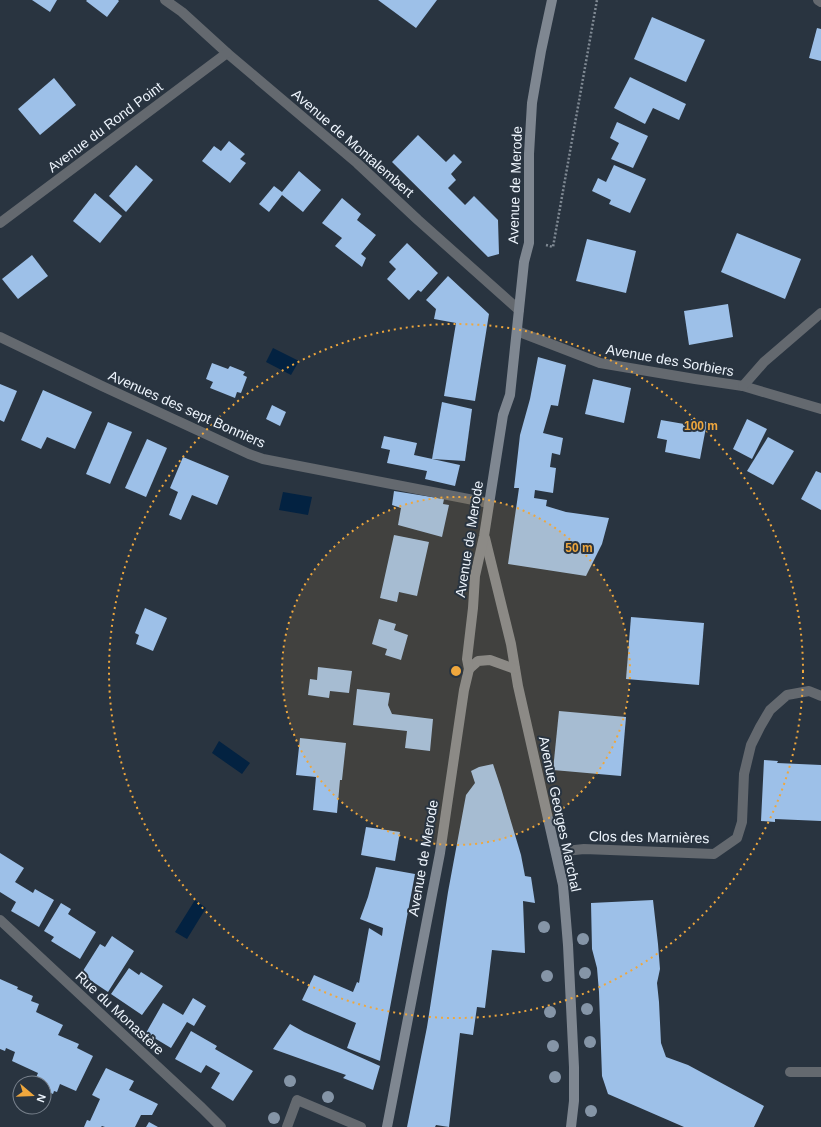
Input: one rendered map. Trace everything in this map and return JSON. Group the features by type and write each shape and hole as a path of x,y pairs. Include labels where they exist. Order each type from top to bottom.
{"street":[{"name":"Avenue de Montalembert","path":"165,0 182,12 227,53 357,163 418,220 519,310"},
{"name":"Avenue de Merode","path":"387,1127 440,853 464,690 469,668 466,659 473,608 475,576 484,536 503,415 510,395 524,262 530,243 529,154 532,103 552,0"},
{"name":"Avenue du Rond Point","path":"0,223 227,53"},
{"path":"743,386 764,362 821,313"},
{"name":"Avenue des Sorbiers","path":"517,331 600,363 743,386 821,409"},
{"name":"Avenues des sept Bonniers","path":"0,337 102,386 249,454 263,459 489,503"},
{"name":"Avenue Georges Marchal","path":"484,536 512,644 515,669 529,736 564,885 574,1067 574,1100 571,1127"},
{"path":"469,668 478,661 490,660 515,669"},
{"name":"Clos des Marnières","path":"556,852 584,849 714,854 737,838 742,822 744,774 751,746 770,710 787,695 809,692 821,696"},
{"name":"Rue du Monastère","path":"0,920 202,1108 220,1127"},
{"path":"790,1072 821,1072"},
{"path":"287,1127 297,1100 361,1127"}],"path":[{"path":"530,243 553,246 597,0"}],"water":[{"path":"273,348 299,361 291,375 266,362"},
{"path":"283,492 312,497 308,515 279,510"},
{"path":"219,741 250,763 242,774 212,753"},
{"path":"195,900 206,908 187,939 175,932"}],"building":[{"path":"32,0 57,0 50,12"},
{"path":"378,0 437,0 416,28"},
{"path":"86,1 119,1 107,17"},
{"path":"652,17 705,40 686,82 634,59"},
{"path":"817,28 821,29 821,61 809,58"},
{"path":"630,77 686,104 679,120 653,108 645,124 614,108"},
{"path":"54,78 76,105 40,135 18,109"},
{"path":"617,122 648,136 633,168 611,159 619,143 610,138"},
{"path":"418,135 446,162 454,154 462,162 451,174 456,180 448,188 465,205 474,196 498,220 499,254 488,257 392,162"},
{"path":"229,141 245,154 240,159 246,163 230,183 202,161 214,146 221,151"},
{"path":"136,165 153,180 126,212 109,196"},
{"path":"614,165 646,179 630,213 609,204 611,200 592,191 598,178 606,182"},
{"path":"299,171 321,190 303,212 282,195 269,212 259,204 274,186 282,192"},
{"path":"95,193 122,216 100,243 73,221"},
{"path":"342,198 361,214 357,220 376,235 361,254 366,258 362,267 335,246 342,238 322,223"},
{"path":"737,233 801,259 785,299 721,272"},
{"path":"587,239 636,251 626,293 576,281"},
{"path":"407,243 438,273 421,292 418,290 409,300 387,279 396,269 389,262"},
{"path":"32,255 48,276 18,299 2,279"},
{"path":"448,276 489,314 475,401 444,396 456,323 434,319 436,309 426,300"},
{"path":"728,304 733,337 689,345 684,311"},
{"path":"538,357 566,365 558,406 551,405 543,433 563,438 560,455 552,453 550,467 556,468 553,493 535,490 534,498 547,500 546,506 566,512 609,518 602,544 586,576 508,564 519,488 514,488 520,435 530,399"},
{"path":"212,363 228,369 230,366 245,372 243,375 247,377 241,393 237,392 235,398 210,388 213,382 206,379"},
{"path":"593,379 631,388 624,423 585,414"},
{"path":"0,384 17,391 4,422 0,420"},
{"path":"43,390 92,412 75,449 47,437 41,449 21,440"},
{"path":"442,402 472,409 465,461 432,459"},
{"path":"272,405 286,412 280,426 266,419"},
{"path":"691,419 707,422 700,459 665,452 667,440 657,438 661,420 690,425"},
{"path":"747,419 767,429 752,459 733,449"},
{"path":"108,422 132,432 110,484 86,474"},
{"path":"384,436 417,443 414,455 460,465 455,486 425,479 427,471 387,463 390,450 381,448"},
{"path":"768,437 794,451 773,485 747,471"},
{"path":"147,439 167,448 146,497 125,488"},
{"path":"183,457 229,476 217,505 192,495 181,520 169,515 178,492 170,488"},
{"path":"816,471 821,473 821,510 801,499"},
{"path":"394,491 444,499 443,504 449,505 442,537 398,525 401,508 392,505"},
{"path":"394,535 429,542 417,596 399,592 397,602 380,598"},
{"path":"145,608 167,618 153,651 136,644 139,635 135,633"},
{"path":"631,617 704,623 699,685 626,679"},
{"path":"379,619 396,624 394,630 408,635 401,660 385,655 387,649 372,644"},
{"path":"318,667 352,671 349,693 330,691 329,698 308,695 310,679 317,680"},
{"path":"357,689 390,693 388,705 392,714 433,719 430,751 405,748 407,731 353,725"},
{"path":"559,711 626,717 621,776 553,770"},
{"path":"300,738 346,743 342,780 340,780 337,813 313,810 316,777 296,775"},
{"path":"764,760 778,761 777,763 821,765 821,821 775,819 775,822 761,821"},
{"path":"493,764 521,855 525,876 531,877 535,903 523,901 525,953 492,950 485,1008 477,1007 473,1035 460,1033 449,1127 436,1125 435,1127 407,1127 427,1027 448,892 466,795 475,783 471,771 479,767"},
{"path":"366,827 400,832 395,861 361,855"},
{"path":"0,853 24,868 15,882 33,893 35,889 54,900 39,927 11,911 16,902 0,892"},
{"path":"376,867 415,874 380,1061 347,1048 356,1023 302,1000 314,975 353,992 357,982 359,983 369,928 382,936 383,928 360,919"},
{"path":"653,900 660,969 657,983 661,1043 666,1057 688,1065 764,1106 754,1127 684,1127 608,1094 602,1076 599,992 597,968 592,949 591,903"},
{"path":"61,903 71,909 68,914 96,932 80,959 51,941 54,937 44,931"},
{"path":"112,936 134,951 108,992 81,974 100,944 105,947"},
{"path":"129,968 139,975 141,972 163,986 142,1015 111,994"},
{"path":"0,979 33,996 31,1001 39,1004 36,1012 63,1025 58,1035 79,1044 77,1048 93,1056 76,1091 60,1084 57,1092 54,1091 53,1094 52,1075 37,1075 38,1073 12,1061 15,1052 6,1048 5,1051 0,1049"},
{"path":"193,998 206,1006 194,1026 187,1022 171,1048 146,1033 163,1003 183,1015"},
{"path":"290,1024 304,1032 380,1066 373,1090 343,1078 346,1075 273,1049"},
{"path":"191,1031 217,1046 215,1049 253,1071 233,1101 211,1088 220,1073 206,1065 201,1073 175,1059"},
{"path":"106,1068 134,1081 129,1090 158,1104 152,1115 141,1115 135,1127 84,1127 87,1120 90,1121 100,1099 92,1095"},
{"path":"149,1122 158,1127 146,1127"}]}
